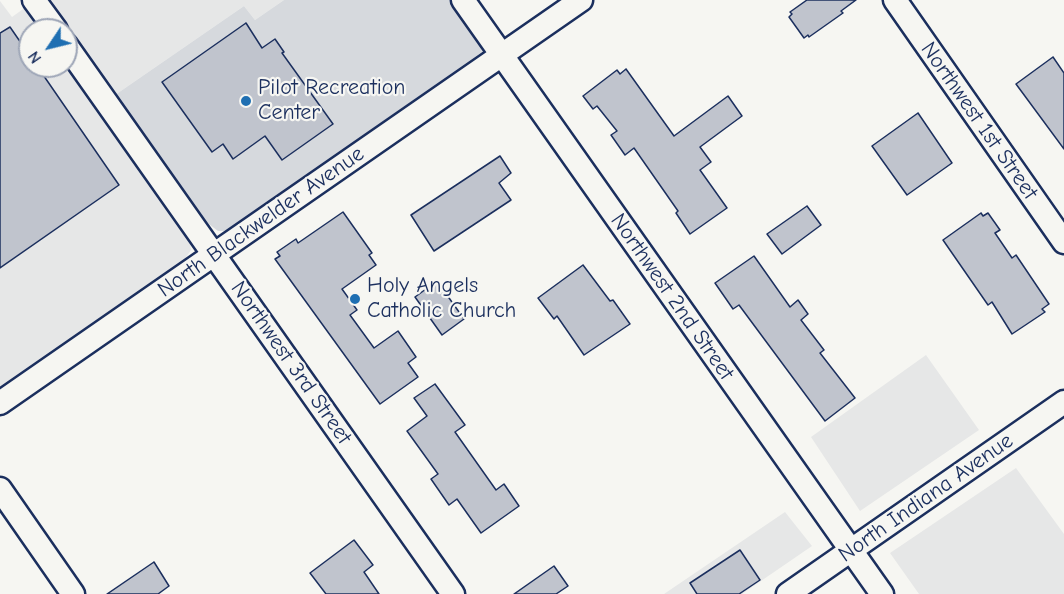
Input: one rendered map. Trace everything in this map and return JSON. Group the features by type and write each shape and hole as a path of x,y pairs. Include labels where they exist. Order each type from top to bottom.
{"street":[{"path":"34,0 47,18"},
{"name":"Northwest 2nd Street","path":"463,0 882,594"},
{"name":"North Blackwelder Avenue","path":"0,403 581,0"},
{"name":"Northwest 1st Street","path":"895,0 1064,242"},
{"name":"Northwest 3rd Street","path":"78,62 453,594"},
{"name":"North Indiana Avenue","path":"788,594 1064,402"},
{"path":"0,489 73,594"}],"shaded area":[{"path":"49,0 284,0 255,20 244,6 115,95 78,42 78,18 62,18"},
{"path":"284,0 449,0 480,43 482,52 231,228 218,231 205,221 115,95 244,6 255,20"},
{"path":"0,1 12,17 26,7 34,18 18,18 18,78 75,78 190,243 191,250 184,260 0,389"},
{"path":"926,355 979,430 860,511 811,437"},
{"path":"1016,468 1064,534 1064,594 919,594 890,553"},
{"path":"785,512 812,546 742,594 664,594"}],"building":[{"path":"807,0 856,0 841,11 843,13 809,37 808,35 804,38 789,17 792,14 790,12"},
{"name":"Pilot Recreation Center","path":"246,23 262,48 275,39 284,52 282,53 333,124 282,160 265,136 233,159 223,144 212,152 162,82"},
{"path":"10,27 18,39 18,78 45,78 119,185 0,268 0,33"},
{"path":"1053,57 1064,73 1064,149 1016,84"},
{"path":"626,69 674,136 728,96 742,116 700,147 711,162 700,170 727,208 690,234 676,213 678,211 634,148 625,155 611,135 617,131 597,106 593,109 583,96 617,70 620,74"},
{"path":"918,113 952,163 907,195 872,146"},
{"path":"500,156 511,173 499,183 511,200 434,251 411,215"},
{"path":"807,206 821,225 782,254 767,234"},
{"path":"343,212 372,253 369,255 376,265 342,289 357,310 350,315 374,348 398,331 416,357 408,363 418,377 380,404 275,259 280,256 277,252 296,239 298,243"},
{"path":"981,213 983,216 988,213 1000,230 995,233 1012,258 1016,255 1049,304 1042,309 1045,312 1012,334 992,302 988,305 943,240"},
{"path":"754,256 790,307 798,300 808,314 801,320 824,350 820,353 855,398 825,421 739,305 733,309 715,283"},
{"path":"583,265 630,324 584,355 557,316 554,319 538,298"},
{"path":"437,281 464,319 442,335 415,297"},
{"path":"435,384 465,425 455,432 496,490 504,484 519,506 481,533 457,499 449,505 431,479 438,474 407,431 427,416 414,398"},
{"path":"354,540 373,565 364,572 379,594 326,594 310,573"},
{"path":"740,550 760,580 739,594 697,594 690,583"},
{"path":"154,562 169,586 158,594 107,594"},
{"path":"554,566 568,586 556,594 514,594"}],"place":[{"name":"Pilot Recreation Center","path":"246,101"},
{"name":"Holy Angels Catholic Church","path":"355,299"}]}
